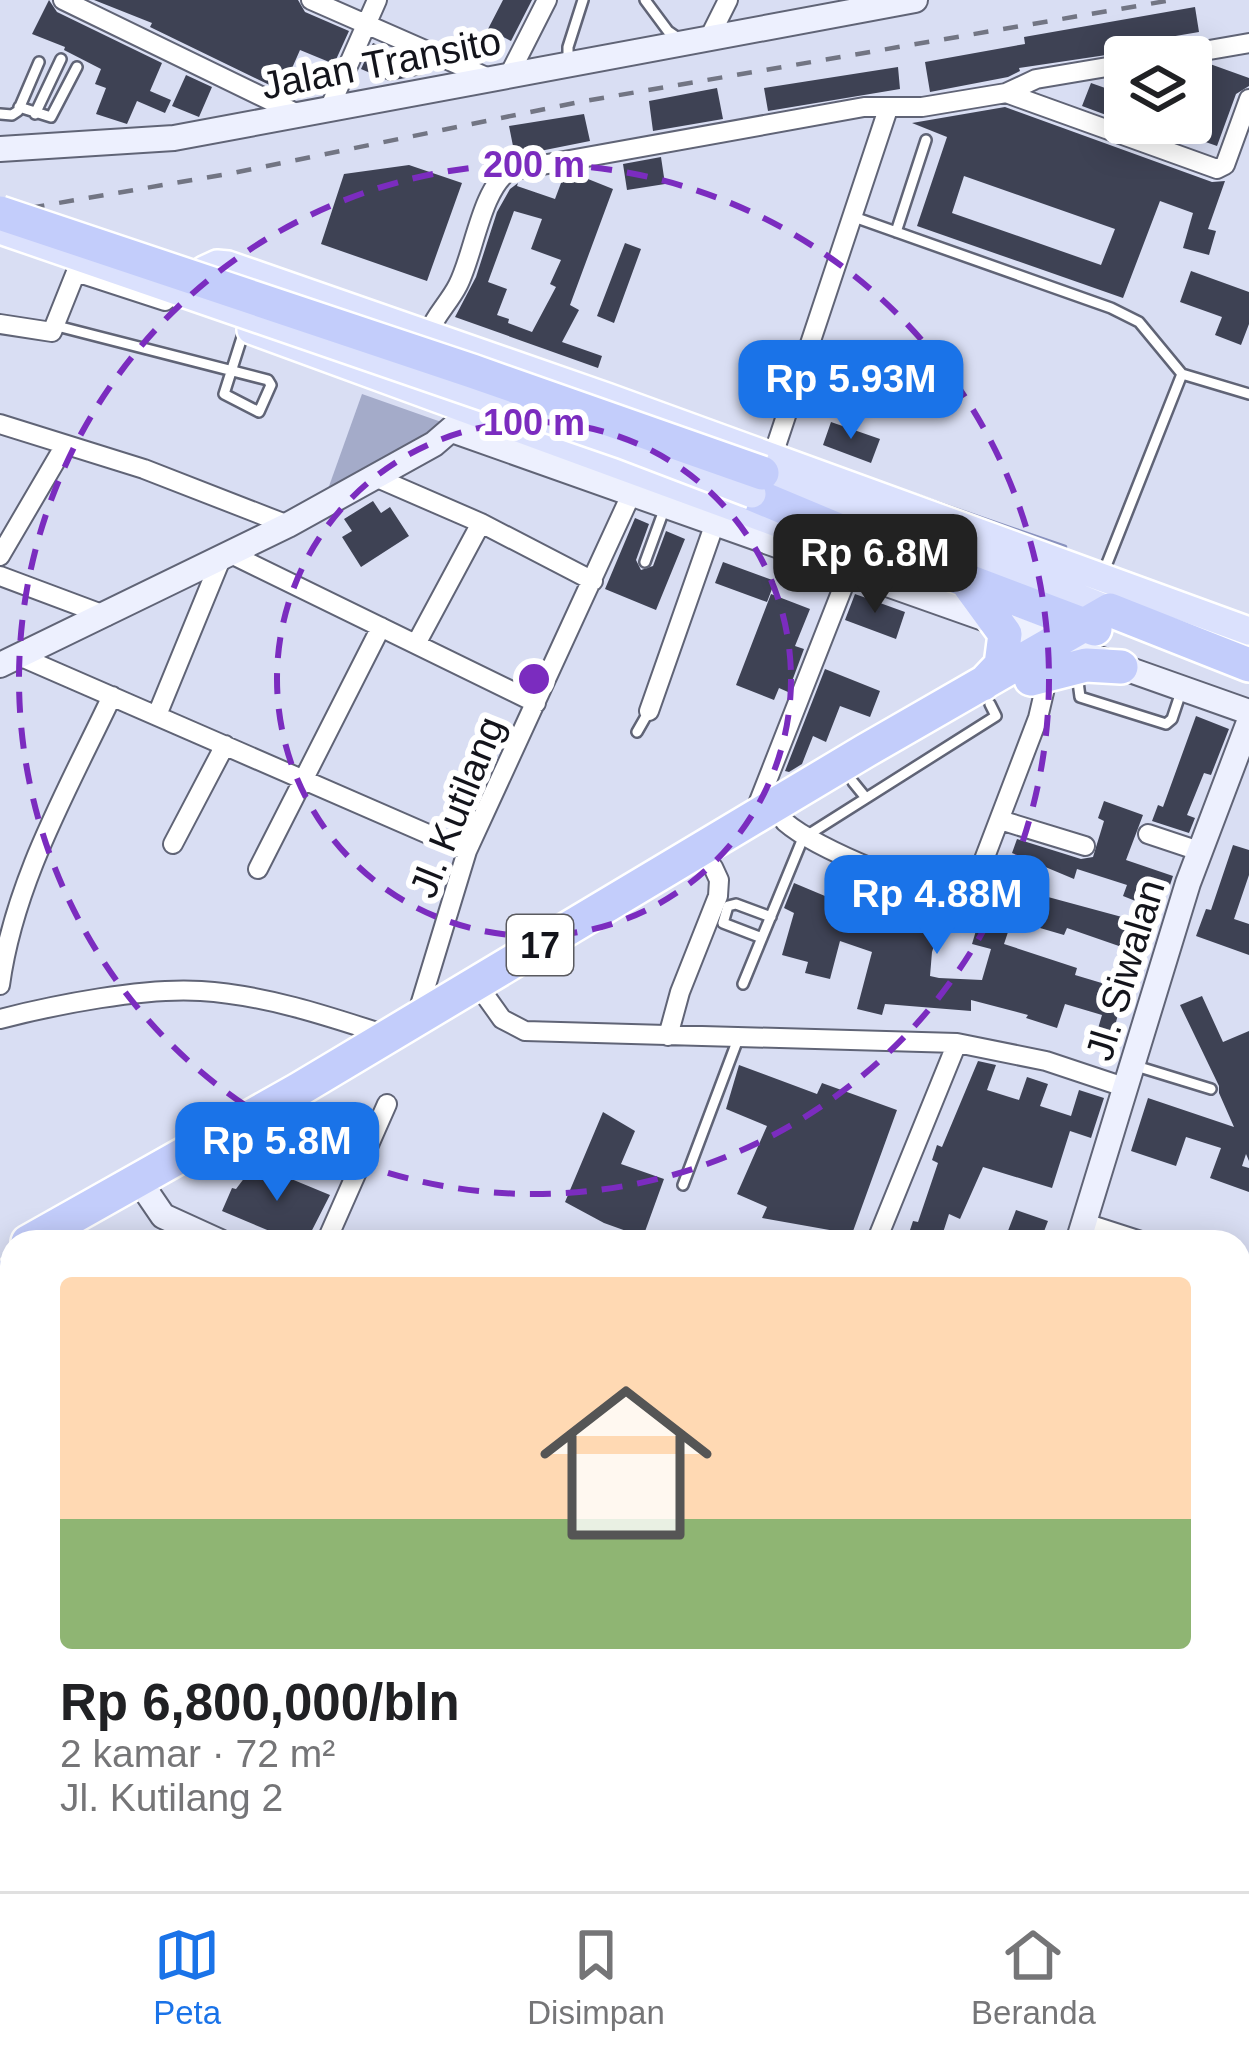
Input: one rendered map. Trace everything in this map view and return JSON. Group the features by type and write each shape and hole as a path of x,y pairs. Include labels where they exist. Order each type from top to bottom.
{"highway":[{"path":"0,213 472,370 762,475 886,550 965,580 1087,640 1249,686"},
{"path":"965,580 1001,626 1006,642 1001,665 981,698"},
{"path":"1087,640 1249,665"},
{"path":"1087,640 1120,667"},
{"name":"17","path":"877,772 981,698 1087,640"},
{"name":"17","path":"163,1213 402,1028 877,772 932,747 981,698"},
{"name":"17","path":"89,1230 163,1213 780,826"}],"main road":[{"path":"0,230 621,444 762,475 1101,577 1249,634"},
{"path":"886,550 823,539 456,425 212,316 202,305 199,280 208,267 228,265 431,326 762,475 1087,640"}],"street":[{"path":"63,0 300,115"},
{"path":"311,0 500,77 547,0"},
{"path":"328,109 377,0"},
{"name":"Jalan Transito","path":"0,149 174,138 697,40 856,5 915,0"},
{"path":"697,40 722,3"},
{"path":"1212,50 1249,44"},
{"path":"431,326 458,284 493,188 509,171 847,110 915,109 1006,93 1036,80 1104,68"},
{"path":"1006,93 1217,169 1225,165 1249,99"},
{"path":"762,475 888,109"},
{"path":"0,324 52,332 76,272 212,316"},
{"path":"0,424 143,469 288,525"},
{"path":"6,661 288,525 456,425"},
{"path":"0,556 65,446"},
{"path":"375,477 593,581"},
{"path":"636,483 665,505 1001,626 1087,640 1038,718 967,896 875,868 780,826 849,572"},
{"name":"Jl. Kutilang","path":"402,1028 467,851 636,483"},
{"path":"649,711 715,523"},
{"path":"416,644 481,524"},
{"path":"226,556 536,703"},
{"path":"157,715 226,556"},
{"path":"0,576 107,616"},
{"path":"258,869 381,627"},
{"path":"6,661 112,696 467,851"},
{"path":"1120,667 1249,712"},
{"path":"0,985 5,932 112,696"},
{"name":"Jl. Siwalan","path":"1083,1230 1199,851 1249,722"},
{"path":"172,844 225,745"},
{"path":"1000,820 1084,846"},
{"path":"1148,834 1199,851"},
{"path":"668,1036 718,896 719,880 713,867"},
{"path":"0,1008 1,1018 197,990 402,1028"},
{"path":"494,1008 525,1030 957,1043 1130,1076"},
{"path":"882,1230 957,1043"},
{"path":"331,1230 386,1104"},
{"path":"163,1213 196,1230"}],"lane":[{"path":"568,64 568,46 583,0"},
{"path":"645,0 668,31 697,40"},
{"path":"35,114 61,59"},
{"path":"0,114 12,116 20,107 39,62"},
{"path":"20,107 53,115 77,67"},
{"path":"896,232 926,140"},
{"path":"854,217 1111,308 1139,322 1182,374 1249,394"},
{"path":"57,326 229,373 268,380 271,385 260,412 224,394 229,373 245,328"},
{"path":"1101,577 1182,374"},
{"path":"645,562 665,505"},
{"path":"1182,689 1166,724 1080,698 1087,640 1249,634"},
{"path":"637,732 649,711"},
{"path":"743,983 771,917 780,826 877,772"},
{"path":"762,938 724,925 722,920 732,904 771,917"},
{"path":"683,1185 738,1039"},
{"path":"1130,1076 1211,1089"}],"shaded area":[{"path":"362,394 447,424 328,489"}],"building":[{"path":"49,0 57,12 162,63 150,91 171,100 165,113 137,101 127,124 96,114 106,88 95,84 101,69 32,34"},
{"path":"94,0 298,0 305,12 349,31 334,64 300,50 282,91 150,27 152,23"},
{"path":"503,0 532,0 511,41 488,29"},
{"path":"1195,7 1199,32 1104,36 1104,55 1019,68 1008,77 930,92 925,62 1025,44 1024,37"},
{"path":"373,43 425,65 422,75 389,81 361,69"},
{"path":"1212,65 1249,78 1249,86 1236,94 1217,146 1211,144"},
{"path":"898,67 900,89 768,111 764,88"},
{"path":"186,75 212,87 199,117 172,106"},
{"path":"1091,83 1104,88 1104,114 1082,106"},
{"path":"717,88 723,119 653,131 649,101"},
{"path":"1005,107 1212,182 1225,181 1208,229 1216,231 1209,255 1183,248 1193,213 1160,201 1123,298 917,226 947,137 912,123","holes":["964,176 1115,229 1101,265 952,213"]},
{"path":"584,114 590,141 515,156 509,126"},
{"path":"661,157 665,184 627,190 623,164"},
{"path":"409,165 462,183 427,281 321,244 344,174"},
{"path":"573,173 613,189 570,305 579,310 562,342 602,356 598,368 455,317 510,189 518,183 555,199 564,175","holes":["514,211 542,219 531,249 561,260 550,284 556,287 532,332 497,315 507,289 488,282"]},
{"path":"625,243 641,249 614,323 597,316"},
{"path":"1191,271 1249,292 1249,324 1241,345 1215,335 1222,317 1180,302"},
{"path":"831,422 880,439 871,463 823,445"},
{"path":"373,501 381,513 390,507 409,536 361,567 342,537 352,531 344,519"},
{"path":"635,518 649,524 636,560 641,570 653,566 666,531 685,539 656,610 605,589"},
{"path":"723,562 775,581 767,602 715,583"},
{"path":"771,594 810,609 795,646 804,649 788,692 779,688 774,700 736,685"},
{"path":"855,594 905,612 896,639 845,620"},
{"path":"825,669 880,691 870,717 840,706 826,742 813,736 802,764 785,771"},
{"path":"1196,716 1229,729 1211,775 1204,773 1187,815 1195,818 1189,833 1152,821 1158,805 1163,807"},
{"path":"1104,801 1143,815 1126,860 1173,876 1168,891 1163,889 1142,954 1067,928 1064,935 1040,928 1048,897 1133,920 1138,902 1123,896 1127,885 1077,869 1074,879 1012,853 1017,839 1081,859 1093,857 1104,821 1098,818"},
{"path":"1233,845 1249,850 1249,875 1234,919 1249,924 1249,955 1196,936 1206,909 1211,910"},
{"path":"834,870 881,891 879,897 920,910 922,903 945,911 932,952 930,976 939,978 982,980 991,949 972,944 991,880 1022,890 1004,944 1077,968 1075,975 1105,984 1101,997 1121,1003 1115,1026 1122,1028 1114,1055 1092,1049 1102,1015 1065,1004 1057,1028 971,1000 971,1011 885,1004 882,1015 857,1009 872,952 840,941 830,979 805,973 808,962 782,955 794,913 784,908 794,883 825,896"},
{"path":"1202,996 1223,1042 1249,1031 1249,1161 1246,1154 1242,1166 1249,1168 1249,1192 1210,1178 1221,1148 1186,1137 1176,1166 1131,1151 1148,1098 1234,1127 1180,1005"},
{"path":"978,1061 996,1065 987,1090 1019,1100 1027,1077 1048,1084 1040,1106 1071,1116 1079,1090 1104,1098 1091,1138 1070,1131 1052,1188 983,1167 960,1219 949,1214 944,1230 910,1230 913,1221 918,1222 938,1163 932,1160 937,1145 942,1147"},
{"path":"739,1065 817,1094 822,1083 897,1110 853,1230 762,1218 767,1207 737,1194 767,1126 726,1109"},
{"path":"603,1112 635,1131 621,1164 664,1179 646,1230 624,1230 565,1202"},
{"path":"255,1164 330,1195 312,1230 267,1230 222,1211 232,1188"},
{"path":"1016,1210 1048,1221 1045,1230 1008,1230"}],"waterway":[{"path":"911,494 1065,547"}],"railway":[{"path":"0,213 233,173 579,102 1172,0"}]}
